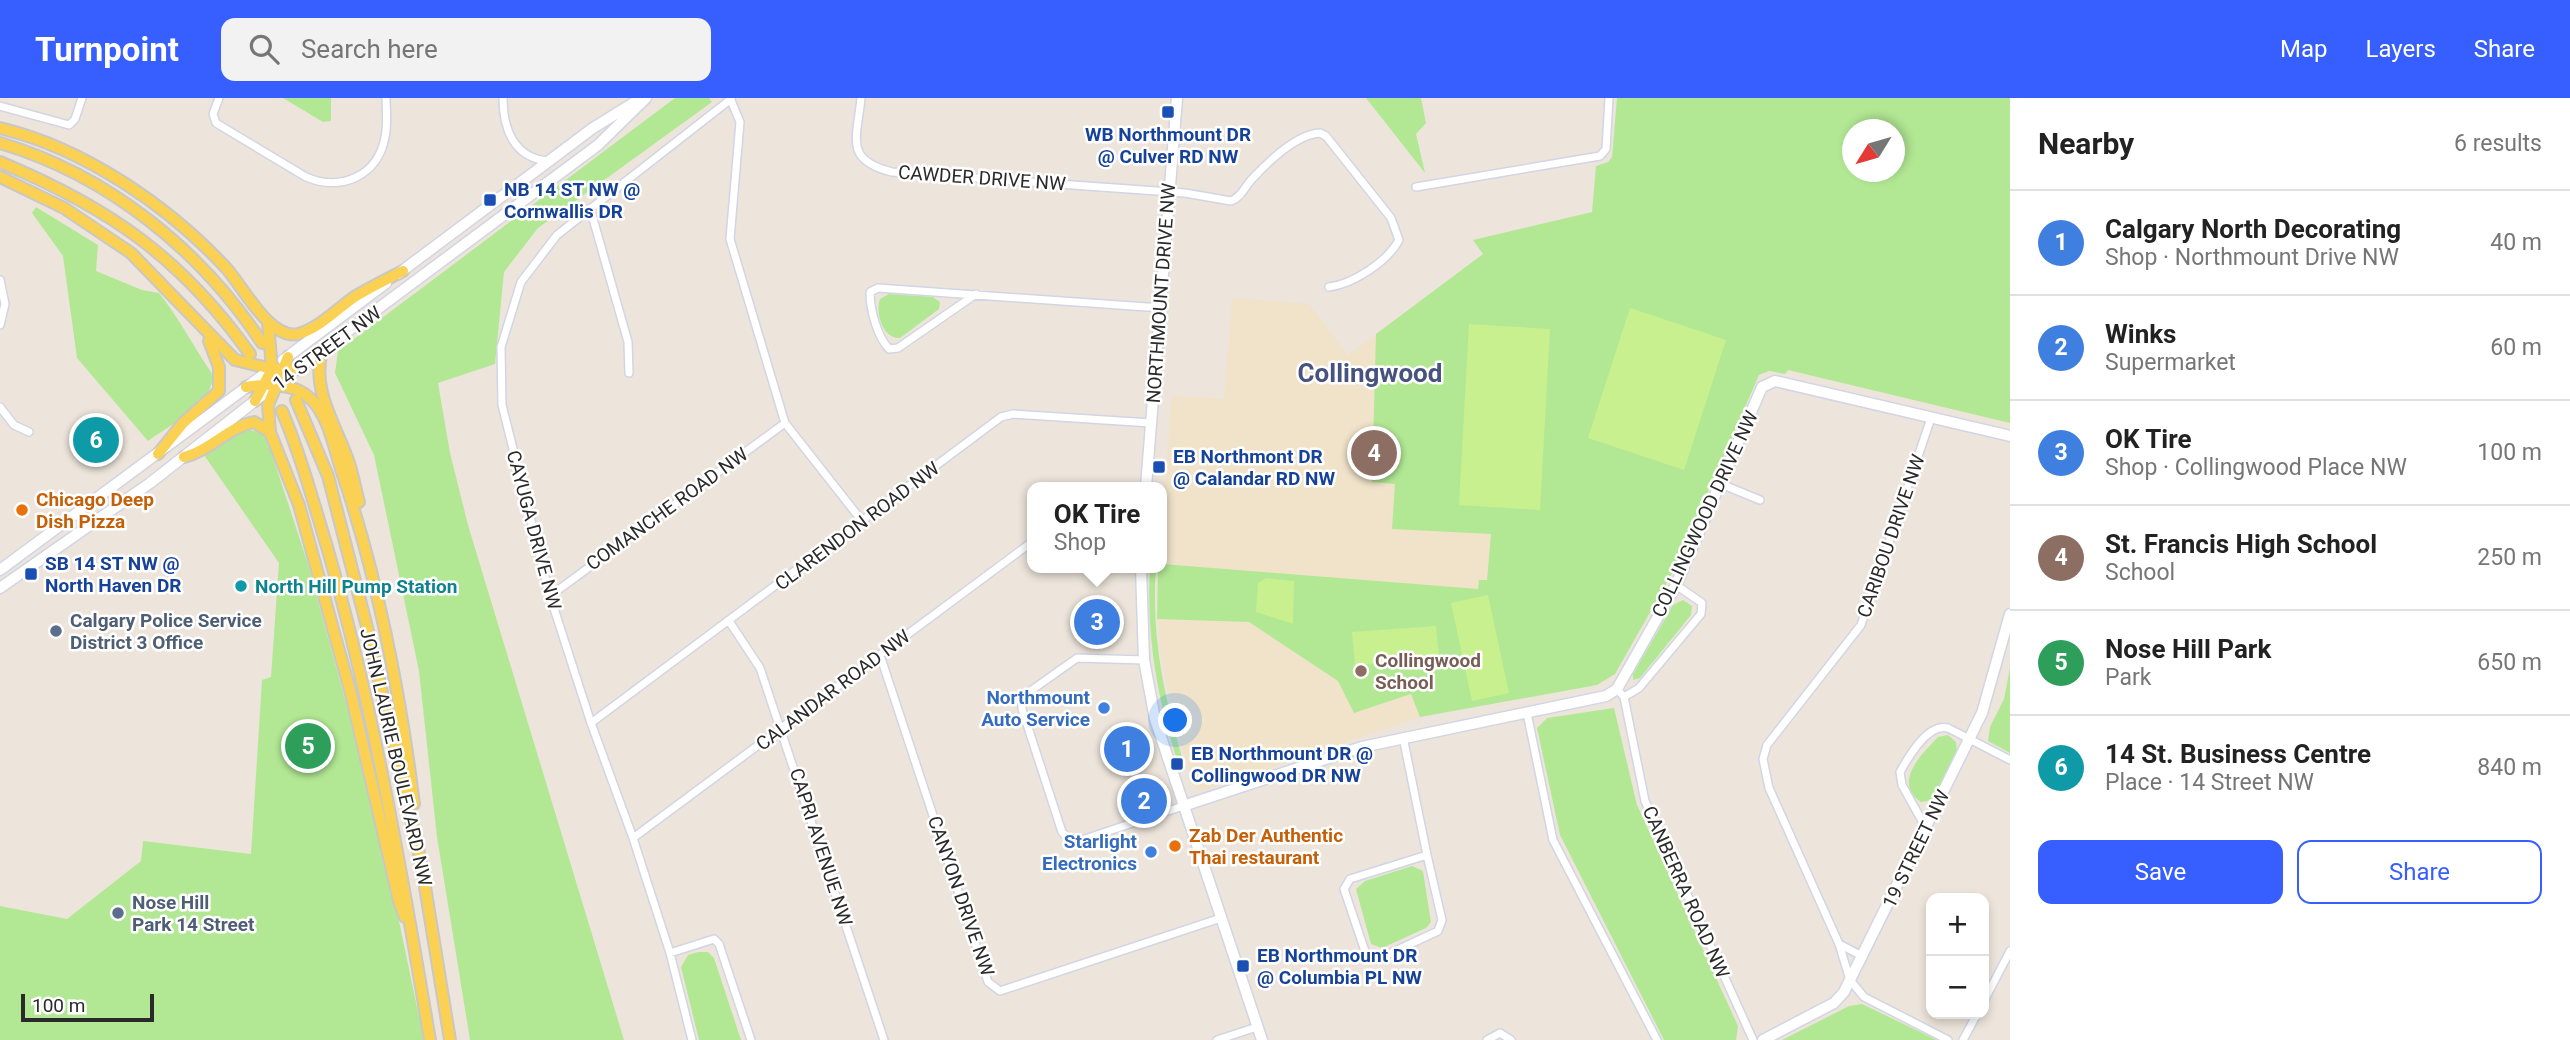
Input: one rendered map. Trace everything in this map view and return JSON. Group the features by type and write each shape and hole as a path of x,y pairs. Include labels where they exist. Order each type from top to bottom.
{"main road":[{"path":"0,128 19,133 95,166 156,205 228,270 268,323 278,330 298,334 403,271"},
{"path":"0,143 59,164 112,194 161,229 217,283 262,343"},
{"path":"0,162 85,200 146,241 201,292 250,354"},
{"path":"0,177 64,208 131,253 172,292 205,331 235,360 277,369 298,369"},
{"path":"268,323 277,369"},
{"path":"158,454 183,423 219,391 219,367 205,331"},
{"path":"322,352 318,375 349,462 362,516 362,533"},
{"path":"255,401 288,357"},
{"path":"269,385 270,432 299,505 351,694 399,901 412,933"},
{"path":"246,387 269,385 294,388 316,405 328,429 362,533 387,640 408,760 421,862"},
{"name":"JOHN LAURIE BOULEVARD NW","path":"296,400 318,448 338,513 421,862 450,1040"},
{"name":"JOHN LAURIE BOULEVARD NW","path":"282,411 305,468 344,603 397,839 430,1040"},
{"path":"184,457 202,452 246,424 254,422 270,432"}],"street":[{"path":"0,106 69,125 75,120 82,98"},
{"path":"219,98 213,114 216,122 306,177 318,182 338,184 354,180 370,167 381,151 386,134 386,98"},
{"path":"503,98 503,121 508,133 523,152 536,160 548,161"},
{"name":"14 STREET NW","path":"288,357 548,161 643,98"},
{"name":"14 STREET NW","path":"269,385 322,352 598,145 643,98"},
{"path":"730,98 740,122 730,239 785,423 862,521"},
{"name":"CAYUGA DRIVE NW","path":"692,1040 670,953 550,596 502,405 501,347 521,282 557,234 730,98"},
{"name":"CAWDER DRIVE NW","path":"861,98 856,145 861,159 874,167 892,172 1239,199 1240,193 1254,177 1300,139 1312,133 1326,136 1391,218 1399,240 1393,250 1346,285 1329,288"},
{"name":"NORTHMOUNT DRIVE NW","path":"1146,482 1168,192 1178,98"},
{"path":"1416,187 1600,156 1606,149 1609,98"},
{"path":"590,208 628,342 629,373"},
{"path":"0,280 5,304 0,325"},
{"path":"976,294 898,348 889,349 882,341 870,300 870,292 878,288 976,294 1160,307"},
{"name":"14 STREET NW","path":"0,570 246,387 277,369"},
{"name":"COLLINGWOOD DRIVE NW","path":"1621,693 1676,586 1762,387 1775,381 2010,436"},
{"name":"14 STREET NW","path":"0,588 184,457 255,401"},
{"path":"0,407 14,425 29,432"},
{"name":"CLARENDON ROAD NW","path":"591,723 1001,417 1013,414 1151,423"},
{"name":"CARIBOU DRIVE NW","path":"1850,980 1839,944 1769,788 1763,759 1767,745 1861,625 1931,418"},
{"name":"COMANCHE ROAD NW","path":"550,596 785,423"},
{"path":"1721,484 1760,500"},
{"name":"CALANDAR ROAD NW","path":"633,838 1027,546"},
{"path":"1141,573 1144,660 1155,719 1262,1040"},
{"path":"1144,660 1077,658 1022,699 1022,709 1062,832 1070,840 1079,841 1403,737 1639,688 1701,614 1702,603 1676,586"},
{"name":"19 STREET NW","path":"1763,1040 1833,1003 1850,980 1990,694 2010,614"},
{"name":"CAPRI AVENUE NW","path":"729,621 760,668 884,1040"},
{"name":"CANYON DRIVE NW","path":"880,655 988,982 1000,991 1221,918"},
{"name":"CANBERRA ROAD NW","path":"1621,693 1645,801 1753,1040"},
{"path":"1527,713 1553,840 1657,1040"},
{"path":"1926,828 1902,785 1900,772 1936,727 1948,728 2010,760"},
{"path":"1403,737 1442,920 1438,931 1376,960 1367,957 1344,888 1350,879 1427,855"},
{"path":"670,953 714,939 719,944 751,1040"},
{"path":"1839,944 1862,956"},
{"path":"1989,991 2010,951"},
{"path":"1850,980 1864,997 1948,1040"},
{"path":"1963,1040 1974,1019"},
{"path":"1217,1040 1257,1027"},
{"path":"1487,1040 1500,1033 1511,1040"}],"shaded area":[{"path":"1484,254 1558,692 1420,717 1202,791 1194,786 1177,733 1159,646 1158,573 1167,573 1165,482 1172,396 1224,399 1232,298 1309,304 1348,355"}],"green space":[{"path":"283,98 331,98 331,121 323,122"},
{"path":"675,98 709,98 712,102 538,228 504,272 495,364 438,383 450,453 468,525 624,1040 470,1040 437,837 419,671 374,455 335,373 338,351"},
{"path":"1366,98 1421,98 1426,123 1416,134 1425,173"},
{"path":"1617,98 2010,98 2010,423 1788,370 1785,374 1769,371 1759,375 1674,570 1615,674 1597,685 1420,717 1411,694 1354,713 1338,681 1249,622 1157,619 1158,573 1167,573 1167,564 1478,589 1479,580 1487,580 1491,534 1392,529 1395,484 1372,482 1376,334 1483,254 1473,240 1592,212 1596,166 1608,162 1612,157"},
{"path":"36,207 98,245 96,271 142,290 159,293 213,375 211,386 198,404 148,441 77,358 63,256 32,213"},
{"path":"889,294 933,297 940,302 939,309 900,338 894,337 885,330 879,311 880,299"},
{"path":"1630,308 1726,340 1684,470 1588,438"},
{"path":"1469,324 1550,329 1540,510 1459,505"},
{"path":"243,428 262,433 268,442 307,561 376,812 424,1040 0,1040 0,906 67,919 141,861 143,841 251,854 262,680 271,677 279,563 204,455"},
{"path":"1150,573 1156,573 1157,642 1170,713 1183,760 1178,763 1159,691 1149,593"},
{"path":"1266,578 1294,581 1293,624 1256,612 1258,583"},
{"path":"1488,595 1509,693 1472,701 1451,603"},
{"path":"1683,600 1692,606 1691,615 1640,678 1633,680 1633,674 1673,605"},
{"path":"1436,626 1439,658 1355,665 1352,632"},
{"path":"2010,668 2010,753 1988,741 1990,727 2004,699"},
{"path":"1614,708 1637,805 1738,1026 1736,1040 1664,1040 1560,835 1537,728 1547,718"},
{"path":"1948,735 1956,742 1957,751 1933,800 1921,802 1909,786 1909,777 1918,760 1938,737"},
{"path":"1412,866 1423,871 1431,922 1426,928 1382,948 1371,944 1356,889 1365,881"},
{"path":"708,952 714,958 741,1040 699,1040 681,967 688,955"},
{"path":"1862,1004 1937,1040 1782,1040 1849,1006"}],"place":[{"name":"WB Northmount DR @ Culver RD NW","path":"1168,112"},
{"name":"NB 14 ST NW @ Cornwallis DR","path":"490,200"},
{"name":"14 St. Business Centre","path":"96,440"},
{"name":"St. Francis High School","path":"1374,453"},
{"name":"EB Northmont DR @ Calandar RD NW","path":"1159,467"},
{"name":"Chicago Deep Dish Pizza","path":"22,510"},
{"name":"SB 14 ST NW @ North Haven DR","path":"31,574"},
{"name":"North Hill Pump Station","path":"241,586"},
{"name":"OK Tire","path":"1097,622"},
{"name":"Calgary Police Service District 3 Office","path":"56,631"},
{"name":"Collingwood School","path":"1361,671"},
{"name":"Northmount Auto Service","path":"1104,708"},
{"name":"Nose Hill Park","path":"308,746"},
{"name":"Calgary North Decorating","path":"1127,749"},
{"name":"EB Northmount DR @ Collingwood DR NW","path":"1177,764"},
{"name":"Winks","path":"1144,801"},
{"name":"Zab Der Authentic Thai restaurant","path":"1175,846"},
{"name":"Starlight Electronics","path":"1151,852"},
{"name":"Nose Hill Park 14 Street","path":"118,913"},
{"name":"EB Northmount DR @ Columbia PL NW","path":"1243,966"}],"district":[{"name":"Collingwood","path":"1370,373"}]}
